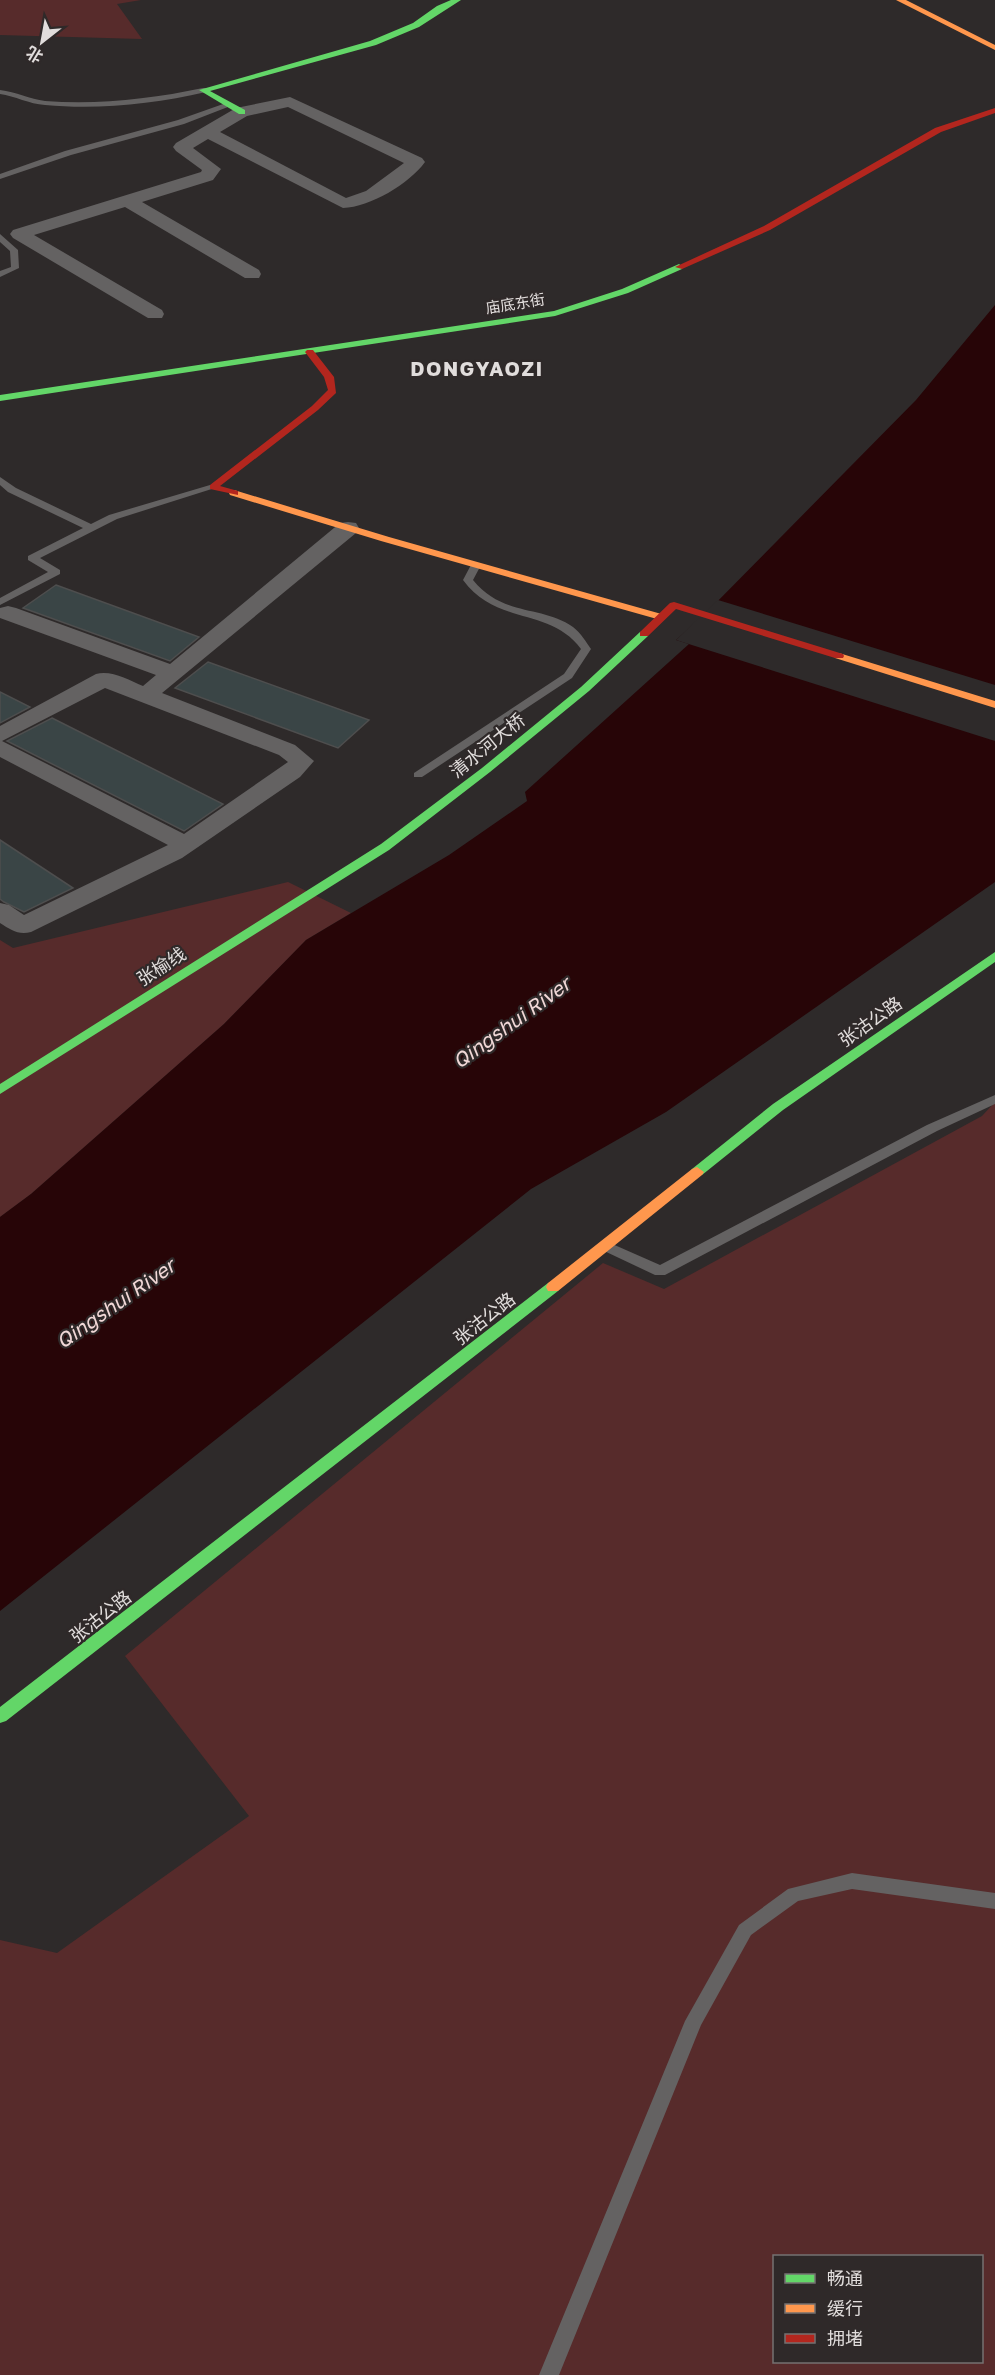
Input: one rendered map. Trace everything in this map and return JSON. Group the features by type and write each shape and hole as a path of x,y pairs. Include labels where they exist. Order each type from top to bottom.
{"street":[{"path":"203,90 373,43 416,25 440,8 457,0"},
{"path":"900,0 995,48"},
{"path":"203,90 235,108"},
{"path":"155,314 19,234 207,176 212,169 182,147 208,132 235,108 290,102 416,162 365,200 355,204 343,203 208,132"},
{"name":"庙底东街","path":"0,398 555,314 625,291 790,217 938,130 995,110"},
{"path":"126,200 252,274"},
{"path":"213,487 315,408 333,391 329,377 310,352"},
{"path":"213,487 681,624"},
{"path":"146,695 348,528"},
{"path":"609,602 660,601 995,705"},
{"path":"661,617 674,605"},
{"path":"4,607 173,673"},
{"name":"清水河大桥","path":"343,874 385,847 486,770 585,689 661,617"},
{"path":"0,735 104,679 287,750 302,761 292,772 173,854 22,926 0,911"},
{"path":"0,748 186,845"},
{"name":"张榆线","path":"0,1090 343,874"},
{"name":"张沽公路","path":"0,1716 605,1246 778,1107 995,956"}],"lane":[{"path":"0,92 15,93 42,103 94,104 140,100 203,90"},
{"path":"0,177 68,153 235,108"},
{"path":"0,237 14,250 15,268 0,274"},
{"path":"0,480 12,490 90,528"},
{"path":"4,607 56,572 32,558 90,528 137,508 213,487"},
{"path":"418,775 568,676 586,649 569,629 495,603 473,588 468,580 477,565"},
{"path":"605,1246 660,1271 932,1128 995,1099"},
{"path":"549,2375 694,2021 745,1930 794,1894 852,1881 995,1901"}],"shaded area":[{"path":"0,0 141,0 117,4 142,39 0,35"},
{"path":"288,882 351,913 306,940 224,1024 31,1194 0,1217 0,940 13,948"},
{"path":"995,1102 995,2375 0,2375 0,1940 57,1953 249,1816 125,1656 603,1263 664,1289 982,1116"}],"water":[{"name":"Qingshui River","path":"995,305 995,882 666,1112 531,1189 0,1611 0,1217 31,1194 224,1024 306,940 449,855 527,801 525,792 689,644 676,640 704,615 916,400"}],"pier":[{"path":"718,600 995,685 995,741 676,640"}],"building":[{"path":"56,585 199,637 170,661 23,608"},
{"path":"208,662 369,720 338,748 175,688"},
{"path":"0,692 30,707 0,723"},
{"path":"52,718 223,804 184,831 7,741"},
{"path":"0,840 73,888 24,912 4,902 0,899"}],"traffic: fast":[{"path":"242,112 203,90 373,43 416,25 440,8 457,0"},
{"path":"0,398 555,313 625,291 679,267"},
{"path":"0,1090 385,847 486,770 585,689 644,634"},
{"path":"697,1172 778,1107 995,956"},
{"path":"0,1716 553,1287"}],"traffic: slow":[{"path":"900,0 995,48"},
{"path":"234,493 385,539 661,617"},
{"path":"839,656 995,705"},
{"path":"553,1287 697,1172"}],"traffic: jam":[{"path":"679,267 767,228 938,130 995,110"},
{"path":"234,493 213,487 315,408 333,391 329,377 310,352"},
{"path":"644,634 674,605 839,656"}],"district":[{"name":"DONGYAOZI","path":"477,368"}]}
